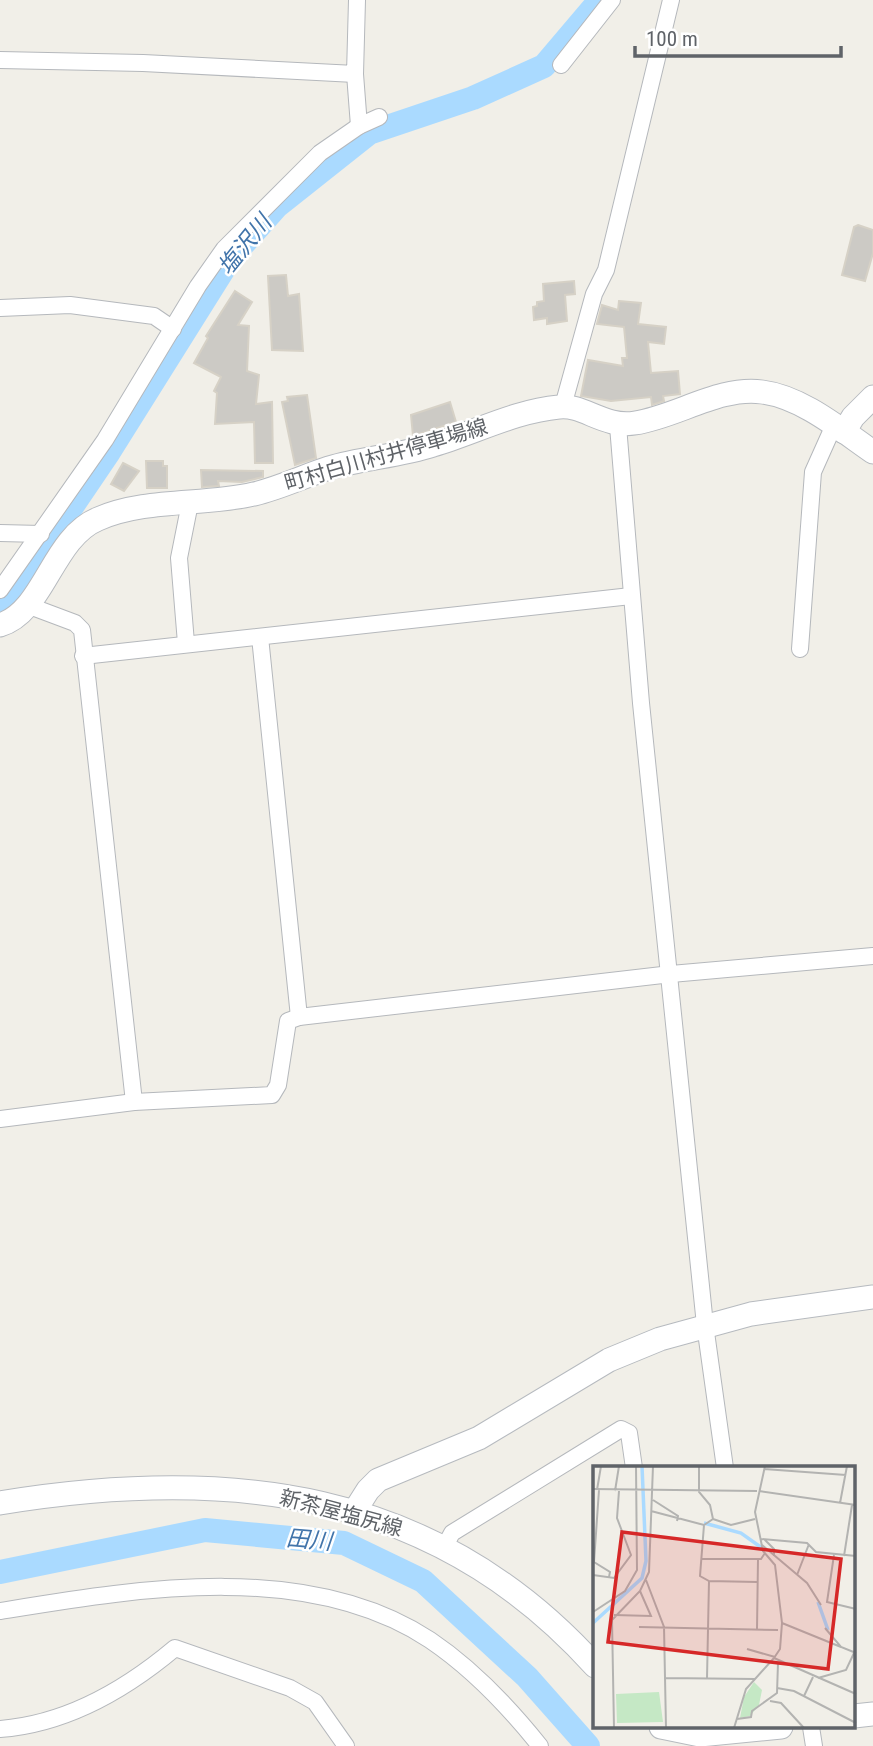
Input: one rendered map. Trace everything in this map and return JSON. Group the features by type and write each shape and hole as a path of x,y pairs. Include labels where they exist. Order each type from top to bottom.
{"main road":[{"path":"563,406 618,426 654,420 713,400 751,392 783,397 873,452"},
{"path":"839,429 873,397"},
{"name":"町村白川村井停車場線","path":"2,624 27,605 80,528 110,514 228,500 259,493 329,468 434,445 509,418 563,406"},
{"path":"354,1512 378,1480 479,1438 609,1360 660,1339 751,1314 873,1297"},
{"name":"新茶屋塩尻線","path":"0,1503 107,1488 193,1486 289,1496 354,1512 445,1546 531,1602 593,1664"},
{"path":"667,1728 700,1735 771,1728"}],"street":[{"path":"357,0 355,74 359,126"},
{"path":"561,65 612,0"},
{"path":"563,406 587,315 606,270 671,0"},
{"path":"0,60 143,63 355,74"},
{"path":"0,590 105,440 224,249 320,153 359,126 379,117"},
{"path":"0,308 70,305 155,316 173,329"},
{"path":"618,426 631,596 705,1325 725,1466"},
{"path":"800,649 813,472 839,429"},
{"path":"186,643 179,558 190,503"},
{"path":"0,533 41,534"},
{"path":"83,656 631,596"},
{"path":"27,605 75,623 82,630 134,1102"},
{"path":"260,637 299,1017"},
{"path":"0,1119 134,1102 272,1094 278,1085 288,1021 299,1017 671,974 873,956"},
{"path":"445,1546 452,1533 621,1429 629,1433 634,1466"},
{"path":"0,1611 97,1594 174,1588 281,1591 338,1601 400,1624 428,1639 458,1661 508,1705 540,1746"},
{"path":"0,1729 33,1727 58,1719 145,1674 175,1647 289,1688 315,1702 346,1746"},
{"path":"811,1728 814,1746"}],"building":[{"path":"858,225 873,230 873,253 865,281 842,275 854,227"},
{"path":"286,275 288,296 299,294 303,351 272,350 268,276"},
{"path":"574,281 575,294 565,295 567,321 547,324 547,318 534,320 533,307 537,306 537,302 544,301 543,284"},
{"path":"235,291 252,302 238,325 249,326 247,371 259,375 256,404 272,402 273,463 255,463 254,422 215,424 217,393 214,391 221,377 194,363 208,338 206,336"},
{"path":"619,301 641,303 638,324 666,327 664,344 648,342 651,373 678,371 680,394 663,396 664,401 652,405 651,397 611,401 581,396 588,360 623,366 622,358 627,358 624,327 597,324 602,305 618,310"},
{"path":"307,395 316,458 295,465 282,402 288,401 287,397"},
{"path":"450,402 456,422 413,436 411,415"},
{"path":"146,461 163,461 163,466 167,466 167,488 147,488"},
{"path":"123,463 139,471 124,491 111,484"},
{"path":"201,470 263,471 263,477 242,482 218,481 219,486 202,487"}],"waterway":[{"name":"塩沢川","path":"0,613 109,452 230,259 277,206 369,133 473,98 544,66 600,0"},
{"name":"田川","path":"0,1572 205,1530 344,1543 423,1581 527,1677 588,1746"}]}
